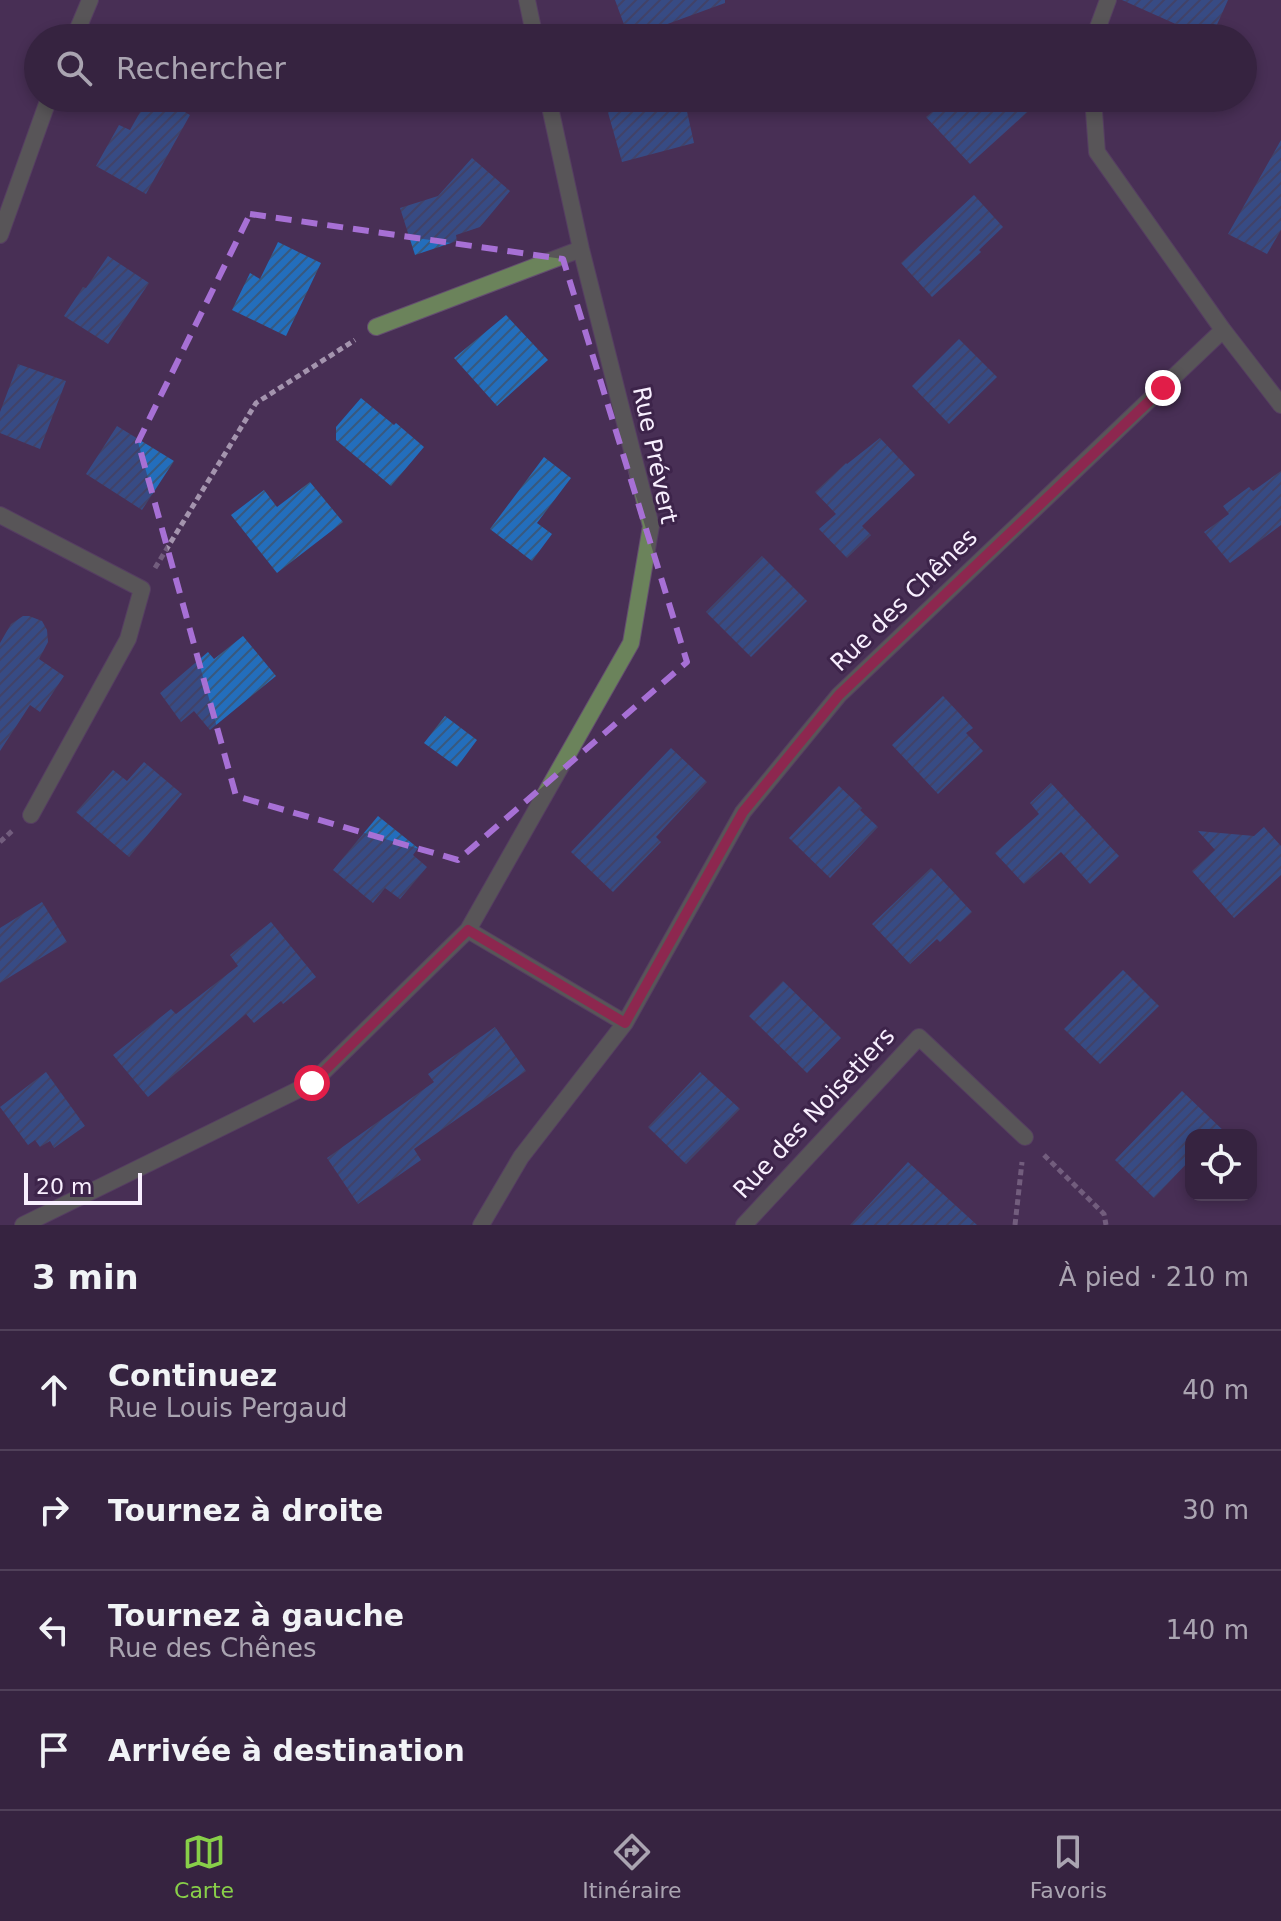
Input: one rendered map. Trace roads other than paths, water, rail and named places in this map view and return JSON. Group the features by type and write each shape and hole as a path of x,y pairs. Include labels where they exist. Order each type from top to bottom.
{"street":[{"path":"80,24 90,0"},
{"path":"527,0 532,24"},
{"path":"1099,24 1108,0"},
{"path":"0,235 44,112"},
{"name":"Rue Prévert","path":"23,1225 312,1083 468,930 631,643 651,526 581,249 551,112"},
{"path":"1094,112 1097,152 1223,330 1281,405"},
{"path":"376,327 581,249"},
{"name":"Rue des Chênes","path":"481,1225 521,1157 625,1023 743,812 839,695 1223,330"},
{"path":"0,515 142,589 128,639 31,815"},
{"path":"468,930 625,1023"},
{"name":"Rue des Noisetiers","path":"744,1225 919,1037 1025,1137"}]}
